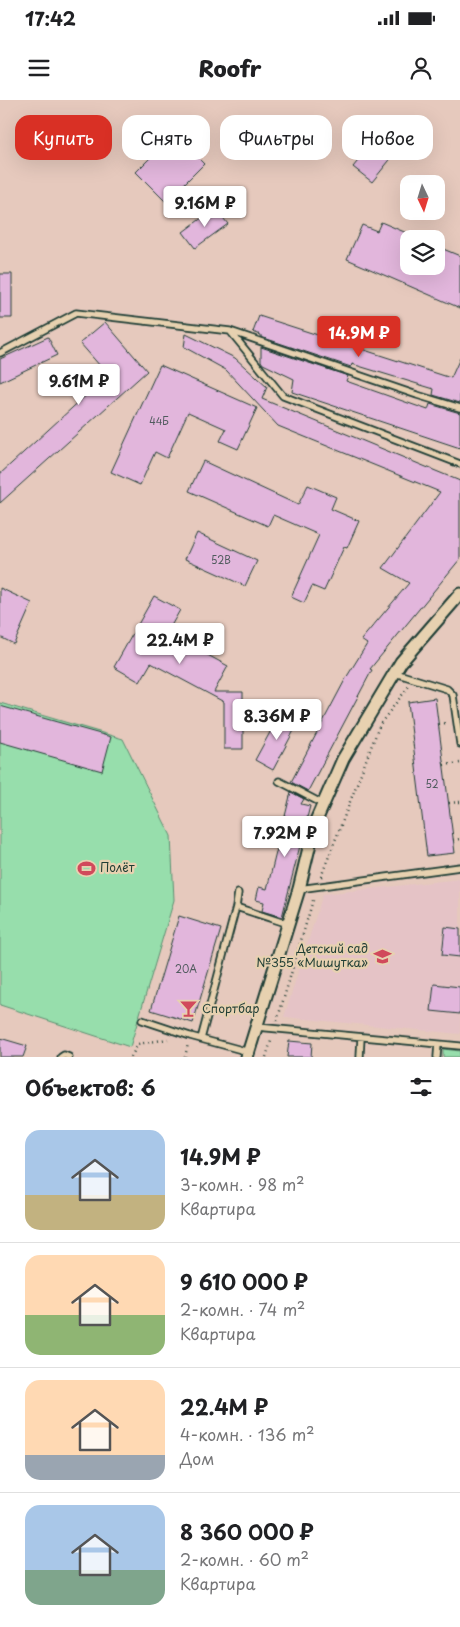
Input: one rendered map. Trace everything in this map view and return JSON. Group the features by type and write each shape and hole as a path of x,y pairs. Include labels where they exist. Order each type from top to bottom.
{"street":[{"path":"248,1055 299,889 315,823 343,759 401,662 460,594"}],"lane":[{"path":"0,353 76,313 230,331 460,408"},
{"path":"230,331 283,396 460,464"},
{"path":"395,673 447,689 453,695 460,744"},
{"path":"279,781 323,804"},
{"path":"299,889 460,867"},
{"path":"201,1039 236,907 238,893"},
{"path":"236,907 288,924"},
{"path":"142,1020 248,1055"},
{"path":"257,1027 460,1046"},
{"path":"360,1057 361,1036"},
{"path":"437,1057 438,1044"},
{"path":"61,1057 64,1055 69,1057"}],"path":[{"path":"266,1057 317,886 380,724 415,679"},
{"path":"444,766 460,763"},
{"path":"449,803 460,802"},
{"path":"453,840 460,839"},
{"path":"131,1057 138,1044 190,1036"}],"shaded area":[{"name":"Детский сад №355 «Мишутка»","path":"460,879 460,1034 284,1017 323,894"}],"green space":[{"name":"Полёт","path":"0,703 123,739 171,836 174,900 130,1047 0,1005"},
{"path":"443,1049 460,1051 460,1057 443,1057"}],"building":[{"path":"148,160 200,160 204,164 166,202 136,172"},
{"path":"359,160 390,160 372,182 353,167"},
{"path":"215,208 228,224 195,248 183,232"},
{"path":"381,222 400,230 400,275 445,275 445,250 460,256 460,308 347,259 362,225 377,231"},
{"path":"0,274 12,274 12,318 0,318"},
{"path":"259,316 451,378 460,358 460,403 433,395 434,389 352,364 351,367 261,337 261,335 253,332"},
{"path":"105,322 147,371 0,503 0,474 108,375 80,343"},
{"path":"186,334 235,358 267,387 262,399 460,481 460,559 370,669 372,670 308,791 291,782 346,678 367,644 361,640 409,583 383,568 440,492 278,426 226,370 184,347"},
{"path":"48,337 57,355 0,382 0,359"},
{"path":"261,347 348,376 346,381 428,410 430,404 460,413 460,448 292,392 294,379 263,364 261,361"},
{"path":"160,365 257,408 238,449 220,441 226,429 188,412 167,458 155,452 140,485 111,472"},
{"path":"203,461 298,505 308,485 336,497 331,509 359,521 347,548 344,547 324,591 312,586 304,603 291,597 319,535 273,515 268,526 189,491"},
{"path":"197,533 257,561 245,586 185,559"},
{"path":"0,588 32,603 14,644 0,637"},
{"path":"154,596 180,610 167,633 228,666 214,692 243,692 243,749 224,749 224,702 151,663 140,682 114,667"},
{"path":"435,698 455,853 427,856 408,702"},
{"path":"0,706 111,737 102,771 0,742"},
{"path":"281,712 299,721 273,770 255,760"},
{"path":"291,792 304,799 301,804 310,806 282,917 262,911 264,902 256,900 259,887 267,889"},
{"path":"179,916 221,929 193,1023 151,1010"},
{"path":"445,927 460,929 460,957 442,955"},
{"path":"434,984 460,987 460,1014 431,1011"},
{"path":"0,1038 27,1046 23,1057 0,1057"},
{"path":"289,1041 312,1043 311,1057 287,1057"}],"place":[{"name":"Полёт","path":"86,868"},
{"name":"Детский сад №355 «Мишутка»","path":"382,956"},
{"name":"Спортбар","path":"188,1009"}]}
